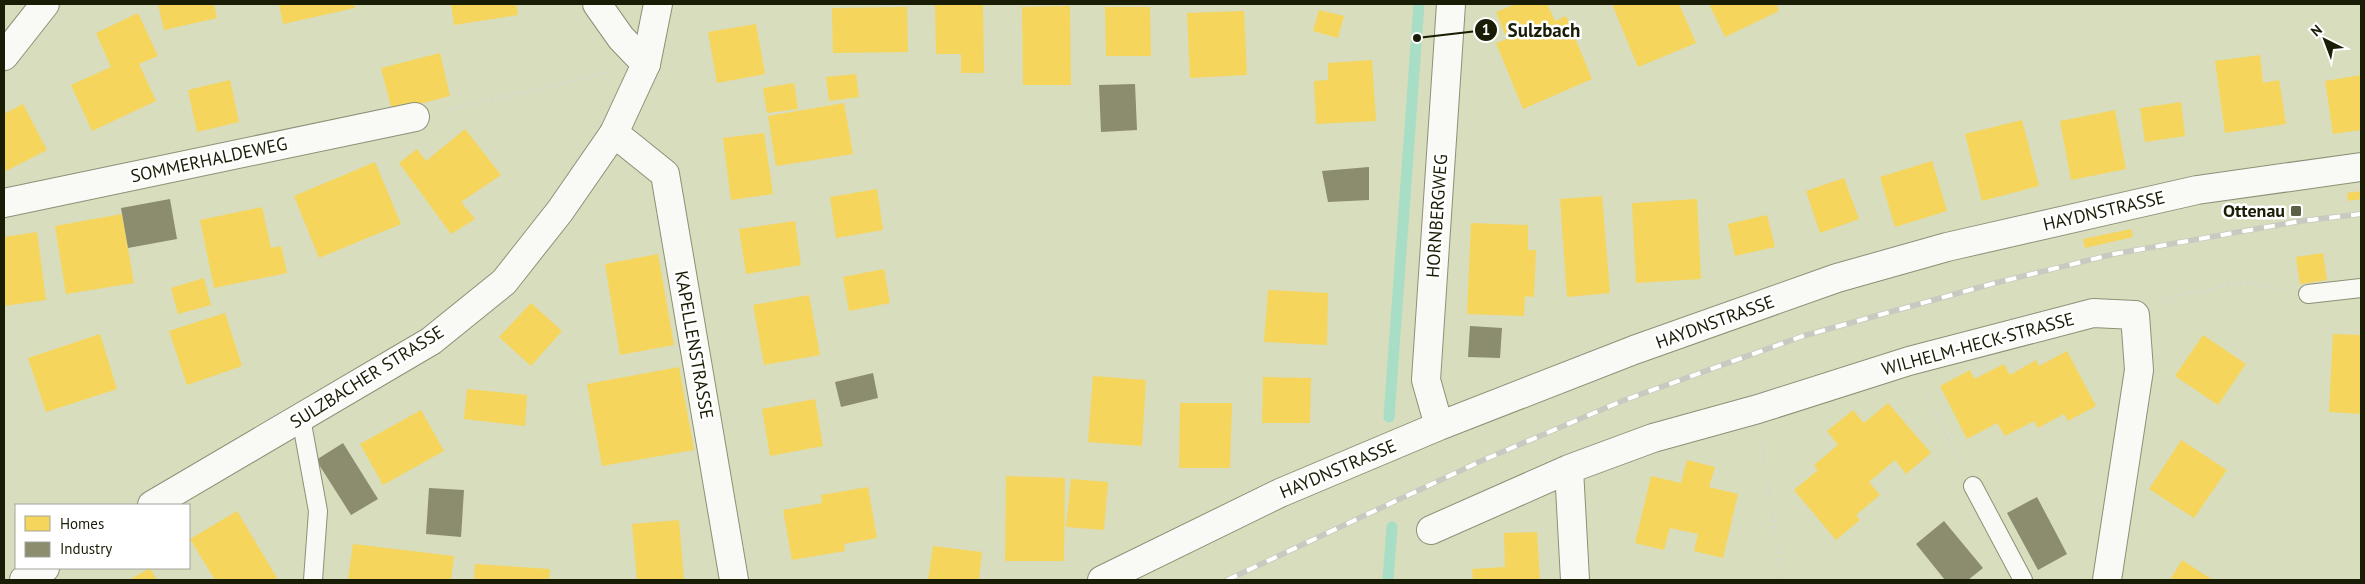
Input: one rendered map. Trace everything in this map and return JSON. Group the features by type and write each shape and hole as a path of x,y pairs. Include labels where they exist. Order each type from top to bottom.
{"street":[{"path":"4,56 45,4"},
{"path":"597,4 621,38 646,64"},
{"name":"SULZBACHER STRASSE","path":"154,504 431,341 504,282 560,212 614,133 646,64 658,4"},
{"name":"HORNBERGWEG","path":"1439,426 1426,380 1451,4"},
{"name":"SOMMERHALDEWEG","path":"4,203 415,117"},
{"name":"KAPELLENSTRASSE","path":"614,133 665,174 734,580"},
{"name":"HAYDNSTRASSE","path":"1102,580 1280,493 1439,426 1634,350 1837,278 1947,246 2198,190 2361,167"},
{"name":"WILHELM-HECK-STRASSE","path":"1431,530 1568,469 1653,438 1758,409 1909,362 2094,313 2135,315"},
{"path":"2107,580 2139,370 2135,315"},
{"path":"1568,469 1575,580"},
{"path":"24,580 43,569"}],"lane":[{"path":"2308,294 2361,288"},
{"path":"301,418 318,511 313,580"},
{"path":"1973,486 2023,580"}],"path":[{"path":"415,117 646,64"},
{"path":"2135,315 2172,297 2245,282 2278,289"},
{"path":"1909,362 1973,486"},
{"path":"1758,409 1782,580"}],"building: Homes":[{"path":"158,4 214,4 217,18 164,30"},
{"path":"279,4 354,4 355,8 283,24"},
{"path":"451,4 516,4 518,15 454,25"},
{"path":"1516,4 1547,4 1555,21 1566,16 1592,79 1523,109 1496,43 1507,39 1496,12"},
{"path":"1612,4 1679,4 1696,43 1638,67"},
{"path":"1709,4 1776,4 1779,11 1725,37"},
{"path":"935,5 983,5 984,73 961,73 961,54 936,54"},
{"path":"1070,6 1071,85 1023,85 1022,7"},
{"path":"907,7 908,52 833,53 832,8"},
{"path":"1105,7 1150,7 1151,56 1106,56"},
{"path":"1319,10 1344,16 1338,38 1313,31"},
{"path":"1244,11 1247,75 1190,78 1187,13"},
{"path":"138,13 158,56 139,64 156,101 92,131 71,85 111,67 96,33"},
{"path":"756,24 765,74 717,83 708,32"},
{"path":"440,53 450,96 392,111 381,68"},
{"path":"2260,55 2263,83 2279,80 2286,124 2225,133 2215,61"},
{"path":"1372,60 1376,121 1316,124 1314,81 1328,80 1328,63"},
{"path":"856,74 859,97 829,101 826,77"},
{"path":"2361,75 2361,130 2333,134 2325,81"},
{"path":"230,80 239,122 197,132 188,90"},
{"path":"794,83 798,109 767,113 763,88"},
{"path":"2181,102 2185,136 2145,142 2140,108"},
{"path":"844,103 853,154 776,166 768,116"},
{"path":"23,104 47,150 4,172 4,114"},
{"path":"2115,110 2126,169 2071,180 2060,121"},
{"path":"2022,120 2039,186 1982,201 1965,134"},
{"path":"465,129 501,175 461,202 475,219 451,234 399,163 417,149 426,161"},
{"path":"764,133 773,194 731,200 723,138"},
{"path":"1932,161 1947,211 1895,227 1880,177"},
{"path":"375,162 401,224 319,258 294,196"},
{"path":"1844,178 1859,219 1820,233 1806,191"},
{"path":"877,189 883,230 836,238 830,197"},
{"path":"2361,191 2361,199 2348,201 2347,193"},
{"path":"1602,196 1610,293 1567,297 1560,199"},
{"path":"1697,199 1701,279 1636,283 1632,203"},
{"path":"262,207 271,248 281,246 287,273 214,288 200,220"},
{"path":"122,214 134,283 66,294 55,226"},
{"path":"1767,215 1775,247 1735,256 1728,224"},
{"path":"795,221 801,265 746,274 739,229"},
{"path":"1471,223 1528,225 1528,250 1536,250 1534,297 1525,296 1524,316 1467,314"},
{"path":"2131,229 2133,237 2085,248 2083,239"},
{"path":"37,232 46,300 4,306 4,237"},
{"path":"2323,253 2327,280 2300,284 2296,257"},
{"path":"658,254 674,345 620,355 605,264"},
{"path":"884,269 890,303 849,311 843,277"},
{"path":"204,278 211,305 178,314 171,288"},
{"path":"1268,290 1328,293 1327,345 1264,342"},
{"path":"809,295 820,355 764,365 753,305"},
{"path":"531,303 562,331 531,366 499,337"},
{"path":"225,313 242,366 187,385 169,331"},
{"path":"100,334 117,389 46,412 28,358"},
{"path":"2333,334 2361,335 2361,414 2329,412"},
{"path":"2203,335 2246,364 2218,405 2175,376"},
{"path":"2067,351 2096,406 2068,421 2064,414 2038,428 2034,421 2005,436 1997,423 1967,439 1940,386 1970,370 1974,379 2004,364 2010,375 2036,360 2039,366"},
{"path":"679,367 694,450 602,466 587,384"},
{"path":"1093,376 1146,380 1142,446 1088,442"},
{"path":"1263,377 1311,378 1310,423 1262,423"},
{"path":"467,389 527,395 525,426 464,419"},
{"path":"815,399 823,446 770,456 762,409"},
{"path":"1180,403 1232,403 1230,468 1179,468"},
{"path":"1888,403 1931,453 1906,474 1895,460 1869,482 1880,495 1856,515 1860,520 1836,540 1794,490 1818,470 1814,465 1838,445 1827,431 1853,410 1864,423"},
{"path":"421,410 444,451 383,485 360,444"},
{"path":"2181,440 2227,470 2194,518 2149,489"},
{"path":"1687,460 1715,467 1709,487 1738,494 1723,558 1694,551 1698,534 1670,528 1664,550 1635,543 1651,476 1681,483"},
{"path":"1006,476 1065,478 1064,561 1005,561"},
{"path":"1071,479 1108,482 1104,530 1066,527"},
{"path":"868,487 877,538 844,544 845,551 792,560 783,510 822,503 821,495"},
{"path":"237,511 277,578 274,580 215,580 190,539"},
{"path":"679,520 684,580 637,580 632,524"},
{"path":"1537,532 1540,580 1473,580 1472,569 1505,567 1504,533"},
{"path":"353,544 454,556 451,580 348,580"},
{"path":"933,546 982,552 979,580 928,580"},
{"path":"2182,560 2213,580 2170,580"},
{"path":"475,564 550,569 549,580 474,580"},
{"path":"151,569 157,580 129,580"}],"building: Industry":[{"path":"1135,84 1137,130 1101,132 1099,85"},
{"path":"1369,167 1369,200 1328,202 1322,171"},
{"path":"170,199 177,239 128,248 121,208"},
{"path":"1470,326 1502,328 1500,358 1468,357"},
{"path":"873,373 878,398 841,407 835,382"},
{"path":"343,443 378,499 351,515 316,460"},
{"path":"429,488 464,490 461,537 426,534"},
{"path":"2037,497 2067,554 2038,570 2007,513"},
{"path":"1944,521 1983,568 1968,580 1945,580 1916,544"}],"waterway":[{"path":"1389,417 1419,4"},
{"path":"1388,580 1392,527"}],"railway":[{"path":"1227,580 1481,461 1622,401 1803,336 1995,283 2114,254 2301,221 2361,214"}],"place":[{"name":"Sulzbach","path":"1417,38"},
{"name":"Ottenau","path":"2296,211"}]}
